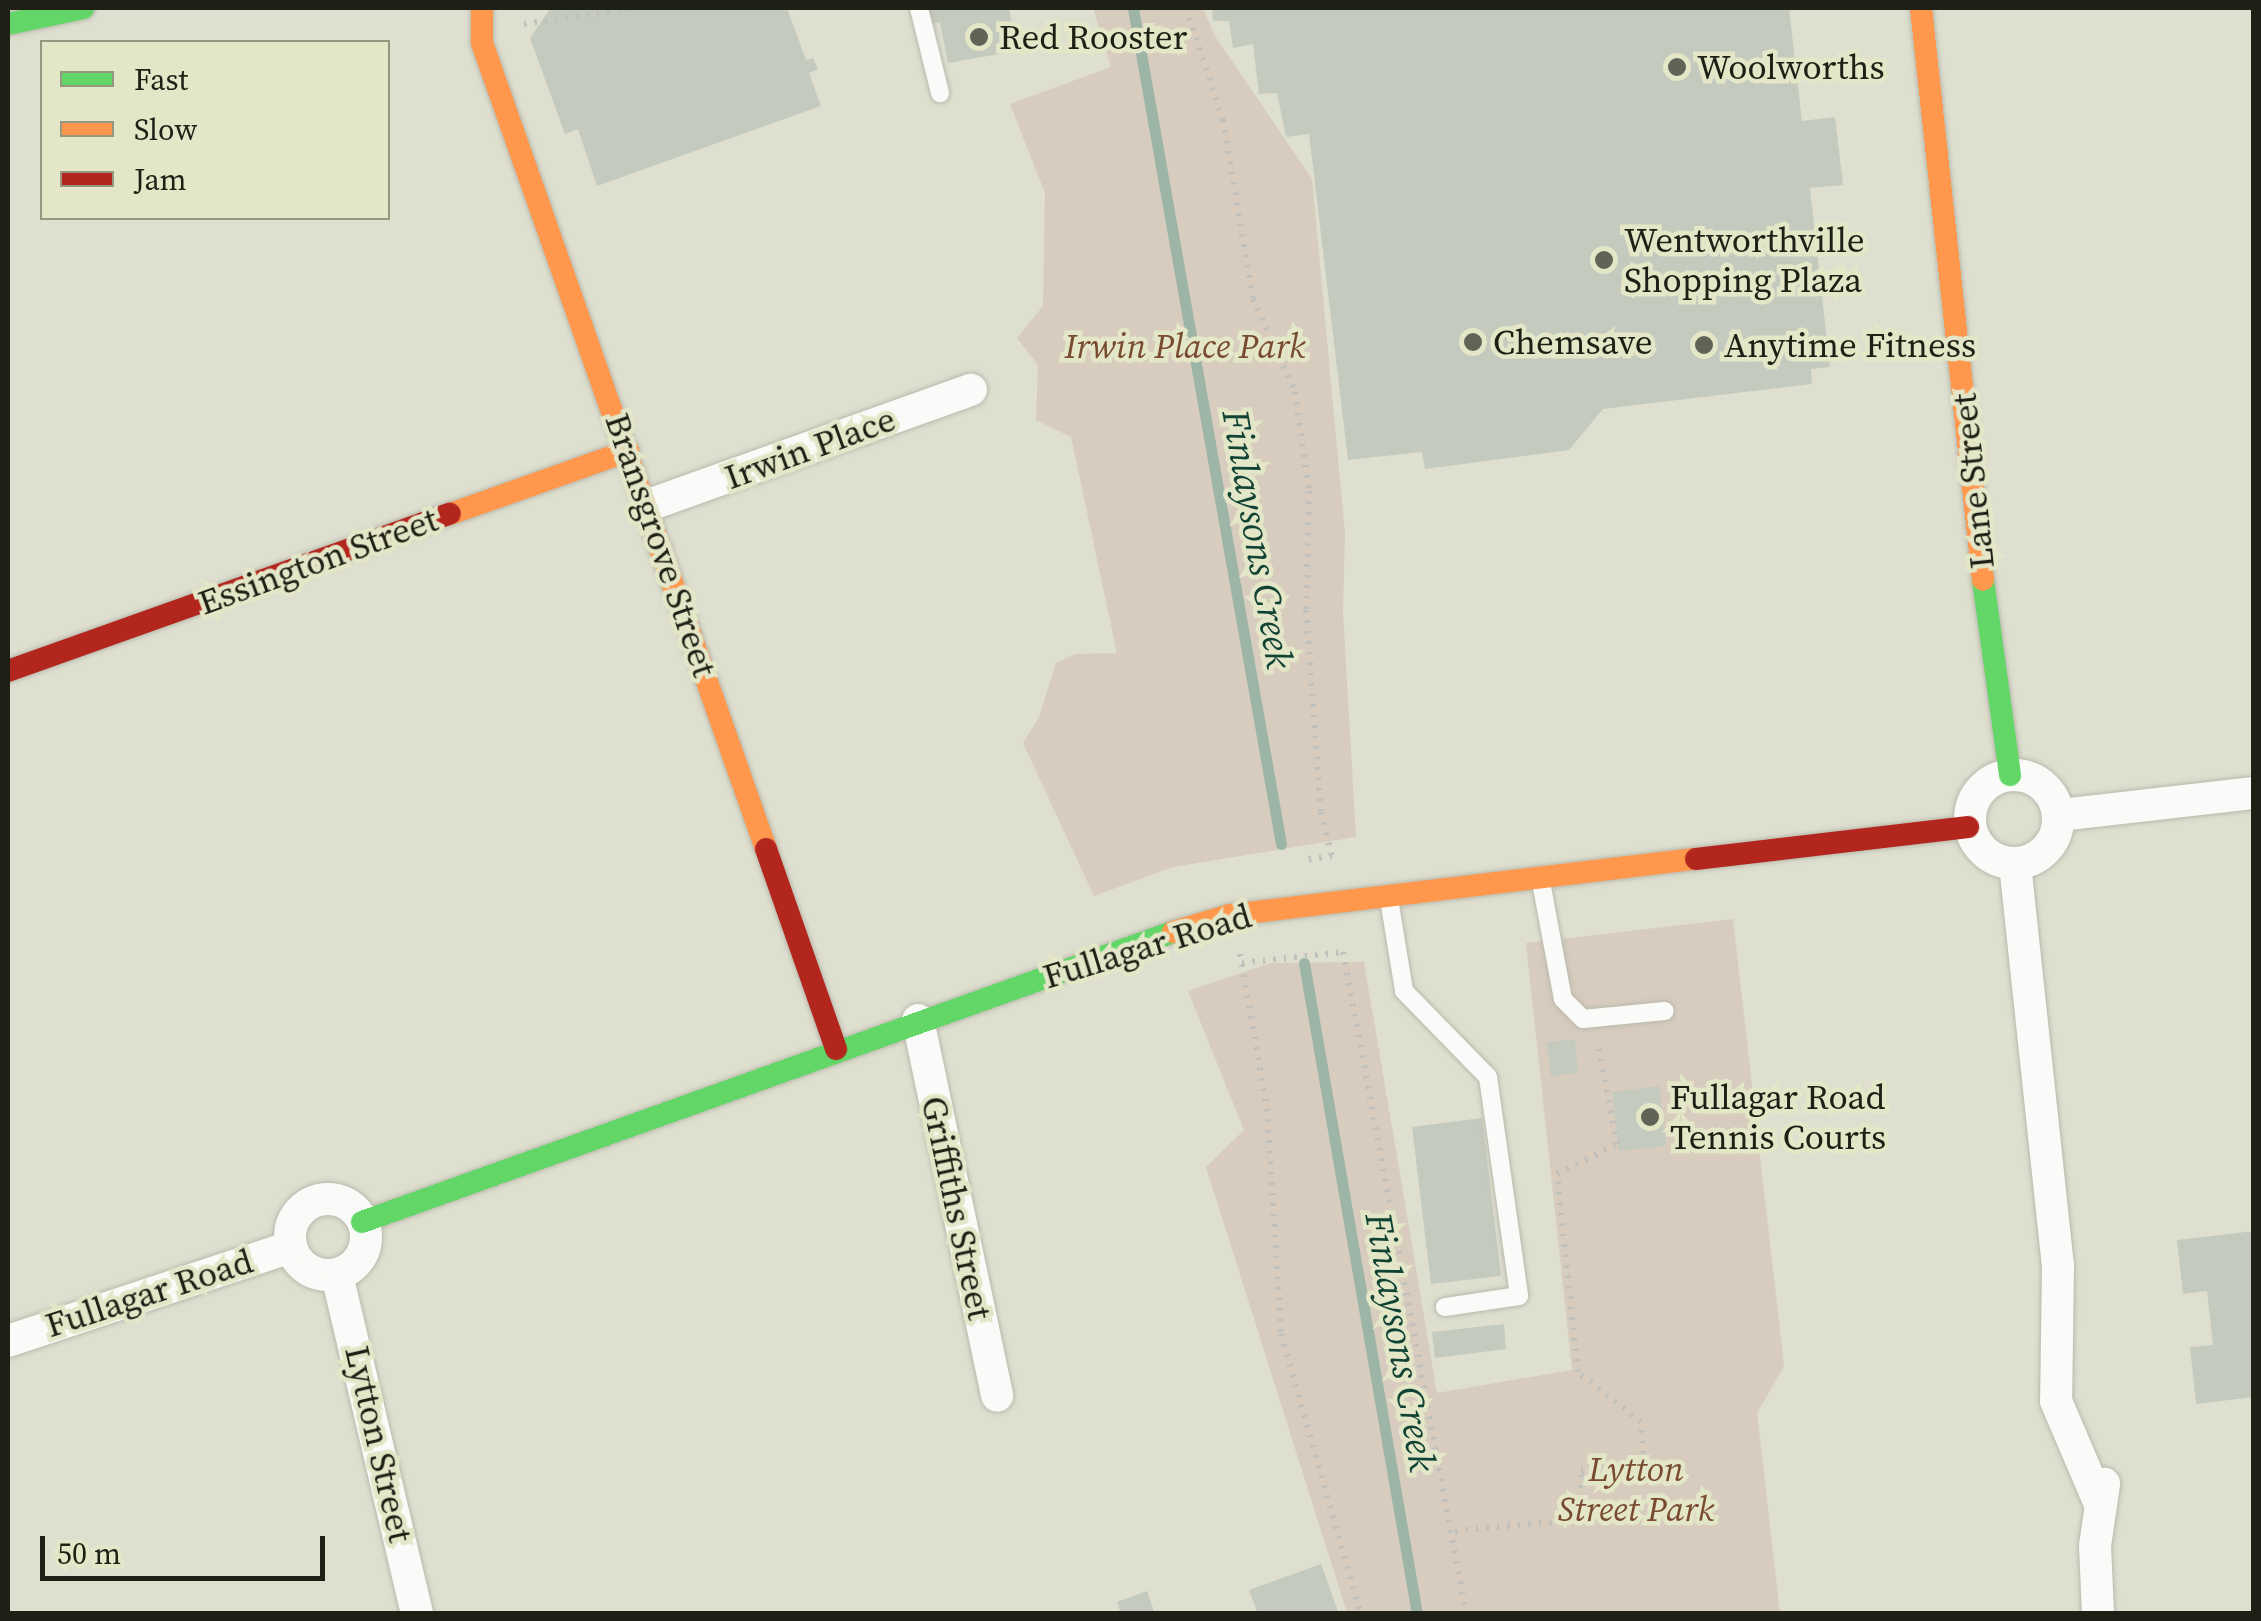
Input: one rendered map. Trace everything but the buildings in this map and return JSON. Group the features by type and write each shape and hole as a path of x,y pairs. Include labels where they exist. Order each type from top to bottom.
{"main road":[{"path":"8,24 83,8"},
{"name":"Bransgrove Street","path":"482,8 482,43 649,506 836,1048"},
{"name":"Lane Street","path":"1921,8 1997,712 2010,775"},
{"name":"Essington Street","path":"8,671 628,451"},
{"name":"Fullagar Road","path":"362,1222 836,1048 1230,915 1968,827"}],"street":[{"name":"Irwin Place","path":"649,506 971,390"},
{"path":"2010,775 2037,781 2060,815 2050,846 2015,864 1985,854 1968,827 1978,792 2010,775"},
{"path":"2060,815 2254,794"},
{"path":"2015,864 2058,1266 2057,1372 2101,1457 2106,1476 2099,1502 2098,1614"},
{"name":"Griffiths Street","path":"918,1020 997,1396"},
{"path":"315,1202 348,1204 362,1222 362,1254 337,1274 303,1267 290,1247 297,1215 315,1202"},
{"name":"Fullagar Road","path":"8,1340 290,1247"},
{"name":"Lytton Street","path":"337,1274 417,1614"}],"lane":[{"path":"919,8 940,93"},
{"path":"1540,876 1563,998 1584,1019 1665,1011"},
{"path":"1388,894 1404,992 1488,1077 1519,1296 1445,1306"}],"path":[{"path":"512,26 637,8"},
{"path":"1186,8 1222,120 1253,299 1295,392 1309,491 1306,610 1321,812 1332,856 1294,861"},
{"path":"1239,952 1266,1109 1281,1334 1361,1614"},
{"path":"1242,963 1343,952 1413,1352 1455,1531 1466,1614"},
{"path":"1455,1531 1583,1519 1582,1472 1644,1464 1641,1422 1578,1372 1557,1174 1617,1144 1595,1018"}],"green space":[{"name":"Irwin Place Park","path":"1093,8 1203,8 1215,36 1312,179 1345,533 1343,612 1356,837 1173,867 1094,896 1023,743 1039,717 1056,663 1076,654 1117,653 1071,437 1036,420 1038,365 1017,338 1043,306 1045,193 1010,104 1111,67"},
{"name":"Lytton Street Park","path":"1733,919 1784,1366 1757,1413 1780,1613 1347,1613 1206,1167 1244,1130 1188,991 1271,963 1364,962 1437,1393 1572,1370 1526,943"}],"waterway":[{"name":"Finlaysons Creek","path":"1133,8 1281,844"},
{"name":"Finlaysons Creek","path":"1304,963 1417,1614"}],"traffic: fast":[{"path":"8,24 83,8"},
{"path":"1983,580 2010,775"},
{"path":"362,1222 1173,932"}],"traffic: slow":[{"path":"482,8 482,43"},
{"path":"1921,8 1983,580"},
{"path":"482,43 766,849"},
{"path":"450,514 628,451"},
{"path":"1173,932 1230,915 1696,859"}],"traffic: jam":[{"path":"8,671 450,514"},
{"path":"1696,859 1968,827"},
{"path":"766,849 836,1049"}],"place":[{"name":"Red Rooster","path":"979,37"},
{"name":"Woolworths","path":"1677,67"},
{"name":"Wentworthville Shopping Plaza","path":"1604,260"},
{"name":"Chemsave","path":"1473,342"},
{"name":"Anytime Fitness","path":"1704,345"},
{"name":"Fullagar Road Tennis Courts","path":"1650,1117"}]}
